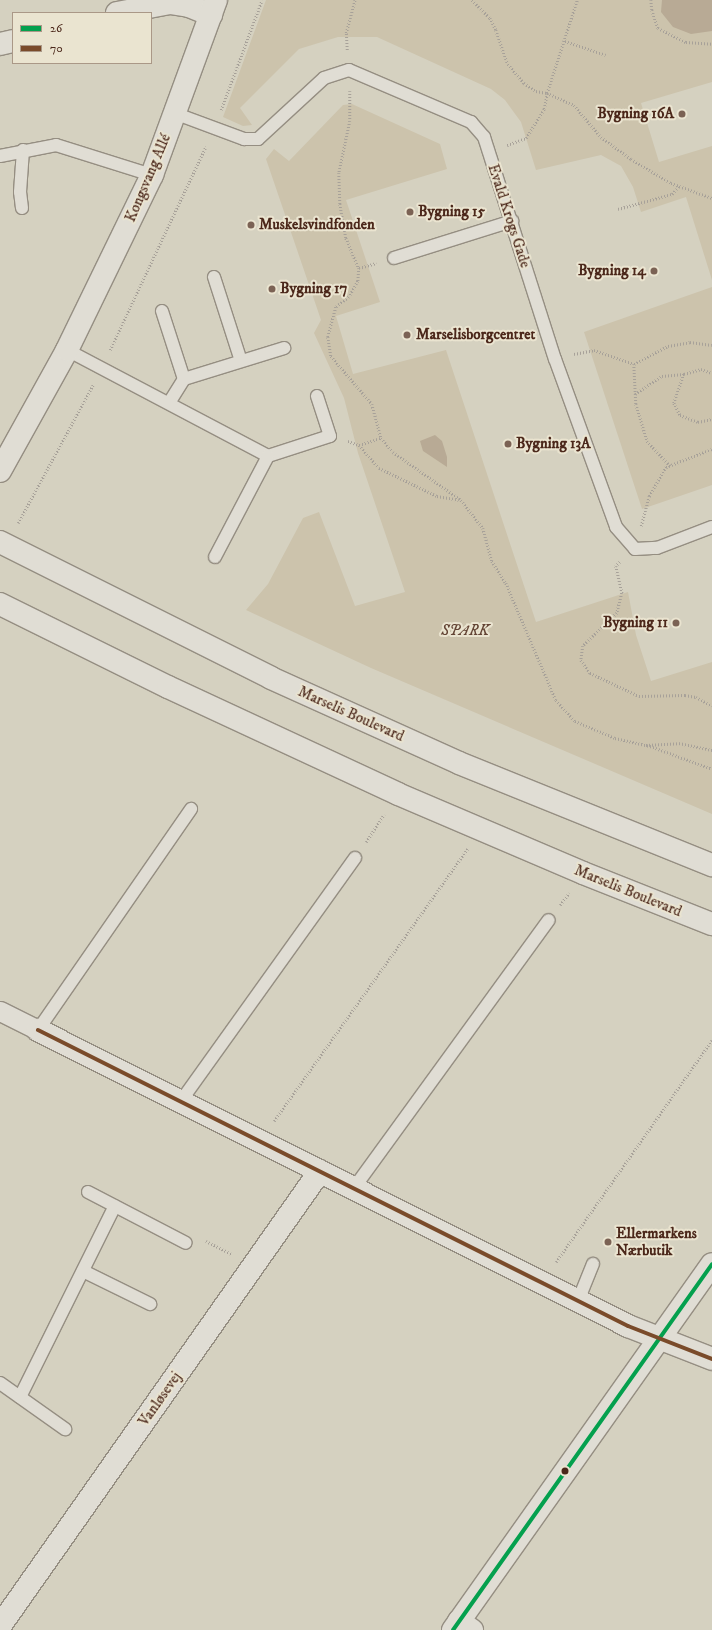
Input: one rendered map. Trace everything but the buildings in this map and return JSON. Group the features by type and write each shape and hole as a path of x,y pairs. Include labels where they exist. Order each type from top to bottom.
{"street":[{"path":"122,12 170,2 189,6 214,7"},
{"name":"Kongsvang Allé","path":"0,471 67,350 152,175 214,7"},
{"path":"0,44 12,41"},
{"name":"Marselis Boulevard","path":"3,543 271,678 416,743 712,865"},
{"name":"Marselis Boulevard","path":"0,604 168,687 398,794 583,874 712,924"},
{"path":"0,1011 578,1301 659,1340 712,1359"},
{"name":"Vanløsevej","path":"0,1626 320,1171"},
{"path":"462,1627 659,1340 711,1267"}],"lane":[{"path":"174,114 244,139 258,139 324,78 349,70"},
{"name":"Evald Krogs Gade","path":"349,70 471,122 484,137 555,359 616,527 635,549"},
{"path":"0,156 23,150 56,145 152,175"},
{"path":"22,208 20,192 23,150"},
{"path":"394,258 512,221"},
{"path":"214,277 241,361"},
{"path":"162,311 184,379"},
{"path":"169,403 184,379 284,348"},
{"path":"67,350 268,456"},
{"path":"215,557 268,456 330,436 317,396"},
{"path":"635,549 656,548 712,527"},
{"path":"38,1030 191,809"},
{"path":"181,1101 355,858"},
{"path":"354,1188 549,920"},
{"path":"88,1192 186,1243"},
{"path":"20,1397 116,1206"},
{"path":"578,1301 593,1264"},
{"path":"83,1271 150,1304"},
{"path":"0,1383 64,1429"}],"path":[{"path":"3,543 102,368 214,128 262,0"},
{"path":"355,0 346,34 349,70 350,121 339,173 340,204 346,238 359,268 358,281 349,297 336,306 328,337 331,356 372,404 381,438 393,452 415,469 461,500 483,528 492,561 506,582 556,700 575,721 615,738 642,745 712,769"},
{"path":"472,0 490,18 496,30 508,64 524,83 536,91 547,93 574,105 601,137 631,159 679,186 712,198"},
{"path":"488,151 526,138 544,109 547,93 577,0"},
{"path":"652,0 652,10 658,28 686,42 712,44"},
{"path":"565,41 606,55"},
{"path":"618,209 672,194 679,186"},
{"path":"555,359 594,350 634,364 668,346 690,342 712,346"},
{"path":"634,364 635,394 647,441 670,466"},
{"path":"635,394 662,376 684,374 701,369 712,373"},
{"path":"684,374 674,403 680,415 698,422 712,419"},
{"path":"330,436 359,445 379,468 438,496 461,500"},
{"path":"359,445 381,438"},
{"path":"712,449 666,467 649,496 635,549 616,566 622,593 617,613 583,646 582,660 590,673 623,690 639,696 685,695 696,697 712,706"},
{"path":"642,745 679,743 712,750"},
{"path":"355,858 398,794"},
{"path":"260,1141 481,830"},
{"path":"549,920 583,874"},
{"path":"542,1282 712,1040"},
{"path":"186,1243 198,1237 254,1265"}],"green space":[{"path":"266,0 712,0 712,82 641,103 659,162 712,146 712,280 686,197 641,212 633,187 621,166 601,155 536,170 521,122 505,100 491,89 377,37 338,37 299,49 240,108 252,125 243,126 223,117"},
{"name":"SPARK","path":"352,104 440,144 447,169 346,200 380,302 336,316 353,374 446,350 536,622 628,592 636,635 651,681 712,662 712,814 371,668 246,610 268,584 303,518 319,512 355,606 405,592 358,453 344,398 314,333 321,320 266,159 274,149 289,161 343,105"},
{"path":"712,287 712,485 642,509 584,332"}],"shaded area":[{"path":"662,0 712,0 712,31 691,34 673,27 661,12"},
{"path":"435,435 442,441 447,457 447,467 423,451 420,441"}],"transit line":[{"name":"70","path":"38,1030 628,1326 712,1359"},
{"name":"26","path":"453,1630 712,1264"}],"place":[{"name":"Bygning 16A","path":"682,114"},
{"name":"Bygning 15","path":"410,212"},
{"name":"Muskelsvindfonden","path":"251,225"},
{"name":"Bygning 14","path":"654,271"},
{"name":"Bygning 17","path":"272,289"},
{"name":"Marselisborgcentret","path":"407,335"},
{"name":"Bygning 13A","path":"508,444"},
{"name":"Bygning 11","path":"676,623"},
{"name":"Ellermarkens Nærbutik","path":"608,1242"}]}
